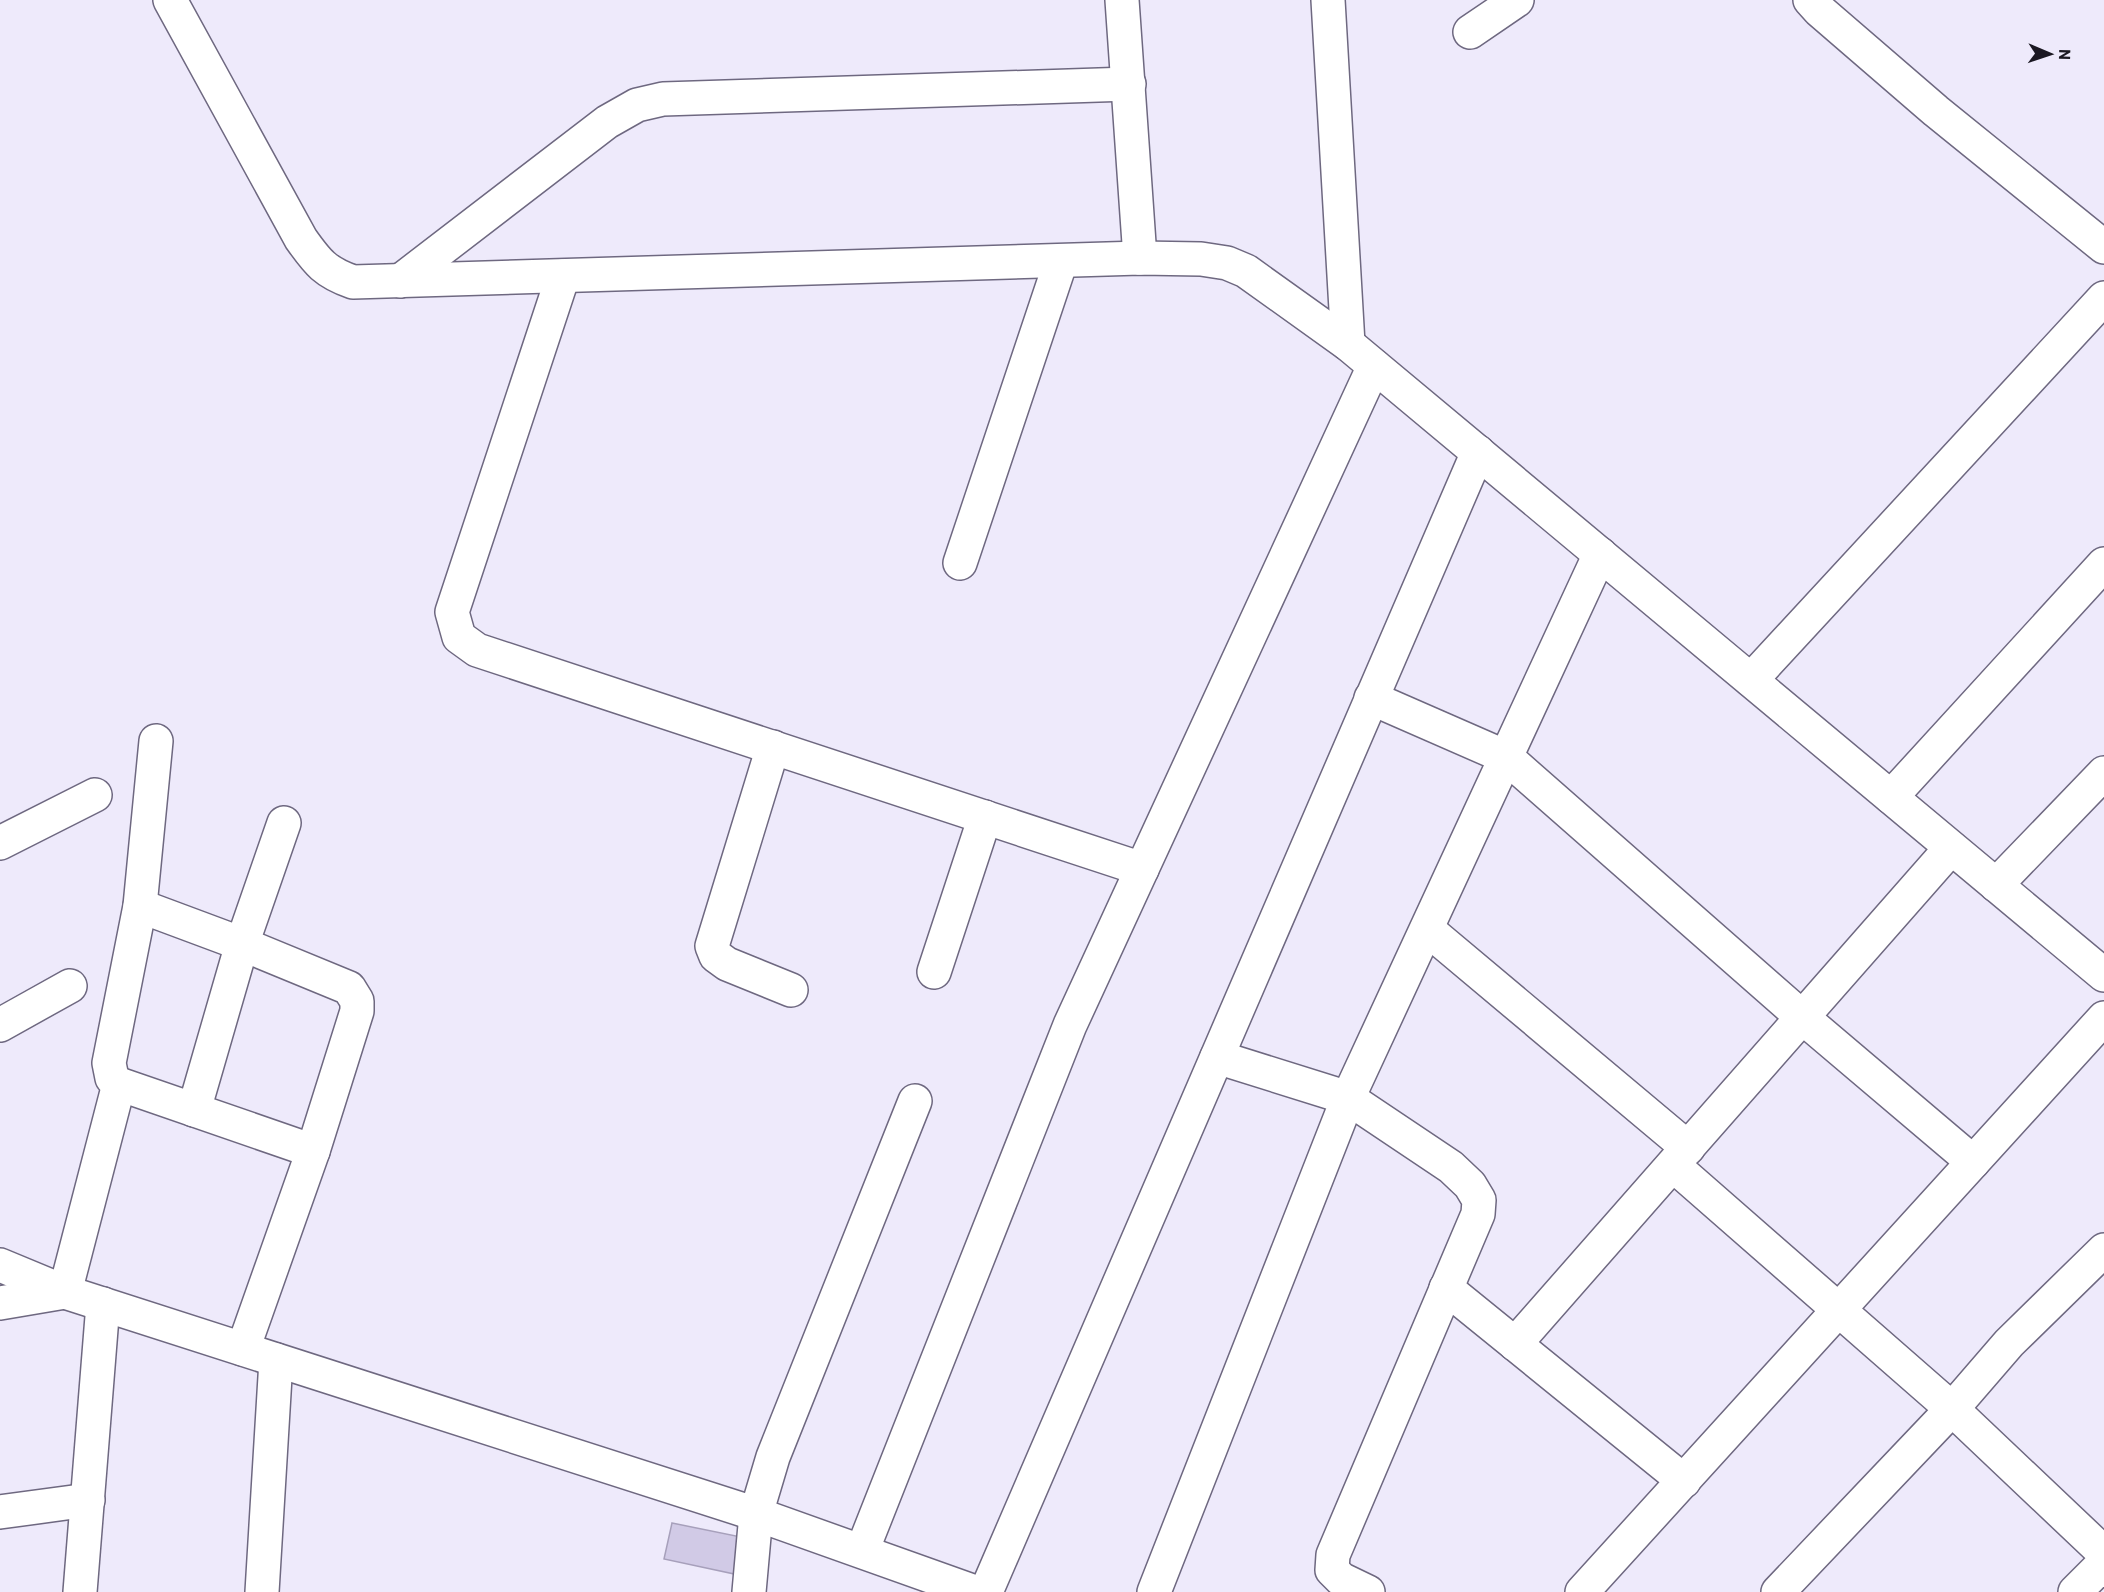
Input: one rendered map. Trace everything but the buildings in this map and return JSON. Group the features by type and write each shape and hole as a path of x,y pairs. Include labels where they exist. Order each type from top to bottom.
{"street":[{"path":"170,0 301,239 317,262 335,275 353,282 1140,258 1201,259 1227,263 1246,271 1348,344 2104,975"},
{"path":"1122,0 1140,258"},
{"path":"1328,0 1348,344"},
{"path":"1470,32 1517,0"},
{"path":"1810,0 1936,111 2104,248"},
{"path":"400,281 608,122 638,105 663,99 1129,84"},
{"path":"960,563 1061,261"},
{"path":"562,276 452,612 459,637 477,650 1142,869"},
{"path":"1751,680 2104,298"},
{"path":"862,1551 1070,1026 1374,366"},
{"path":"986,1592 1478,452"},
{"path":"1154,1592 1348,1098 1600,554"},
{"path":"1891,797 2104,564"},
{"path":"1371,698 1506,757 1802,1017 1973,1162"},
{"path":"156,741 140,906 109,1063 112,1078 119,1084 313,1151"},
{"path":"773,747 712,946 716,957 727,964 791,990"},
{"path":"1996,885 2104,773"},
{"path":"0,843 94,795"},
{"path":"934,972 985,817"},
{"path":"194,1110 242,944 284,823"},
{"path":"1515,1344 1952,848"},
{"path":"140,906 349,987 357,1001 357,1011 313,1151 243,1349"},
{"path":"1427,929 1680,1156 1838,1311 1952,1409 2104,1553"},
{"path":"0,1025 70,986"},
{"path":"1582,1592 2104,1018"},
{"path":"1217,1057 1348,1098 1452,1167 1470,1185 1479,1200 1478,1214 1333,1555 1332,1570 1341,1579 1368,1592"},
{"path":"65,1292 119,1084"},
{"path":"749,1592 756,1515 773,1457 915,1101"},
{"path":"1778,1592 1952,1409 2008,1343 2104,1250"},
{"path":"0,1265 65,1292 756,1515 975,1592"},
{"path":"1446,1288 1684,1481"},
{"path":"0,1303 65,1292"},
{"path":"80,1592 103,1304"},
{"path":"262,1592 276,1360"},
{"path":"0,1512 88,1500"},
{"path":"2075,1592 2104,1563"}]}
